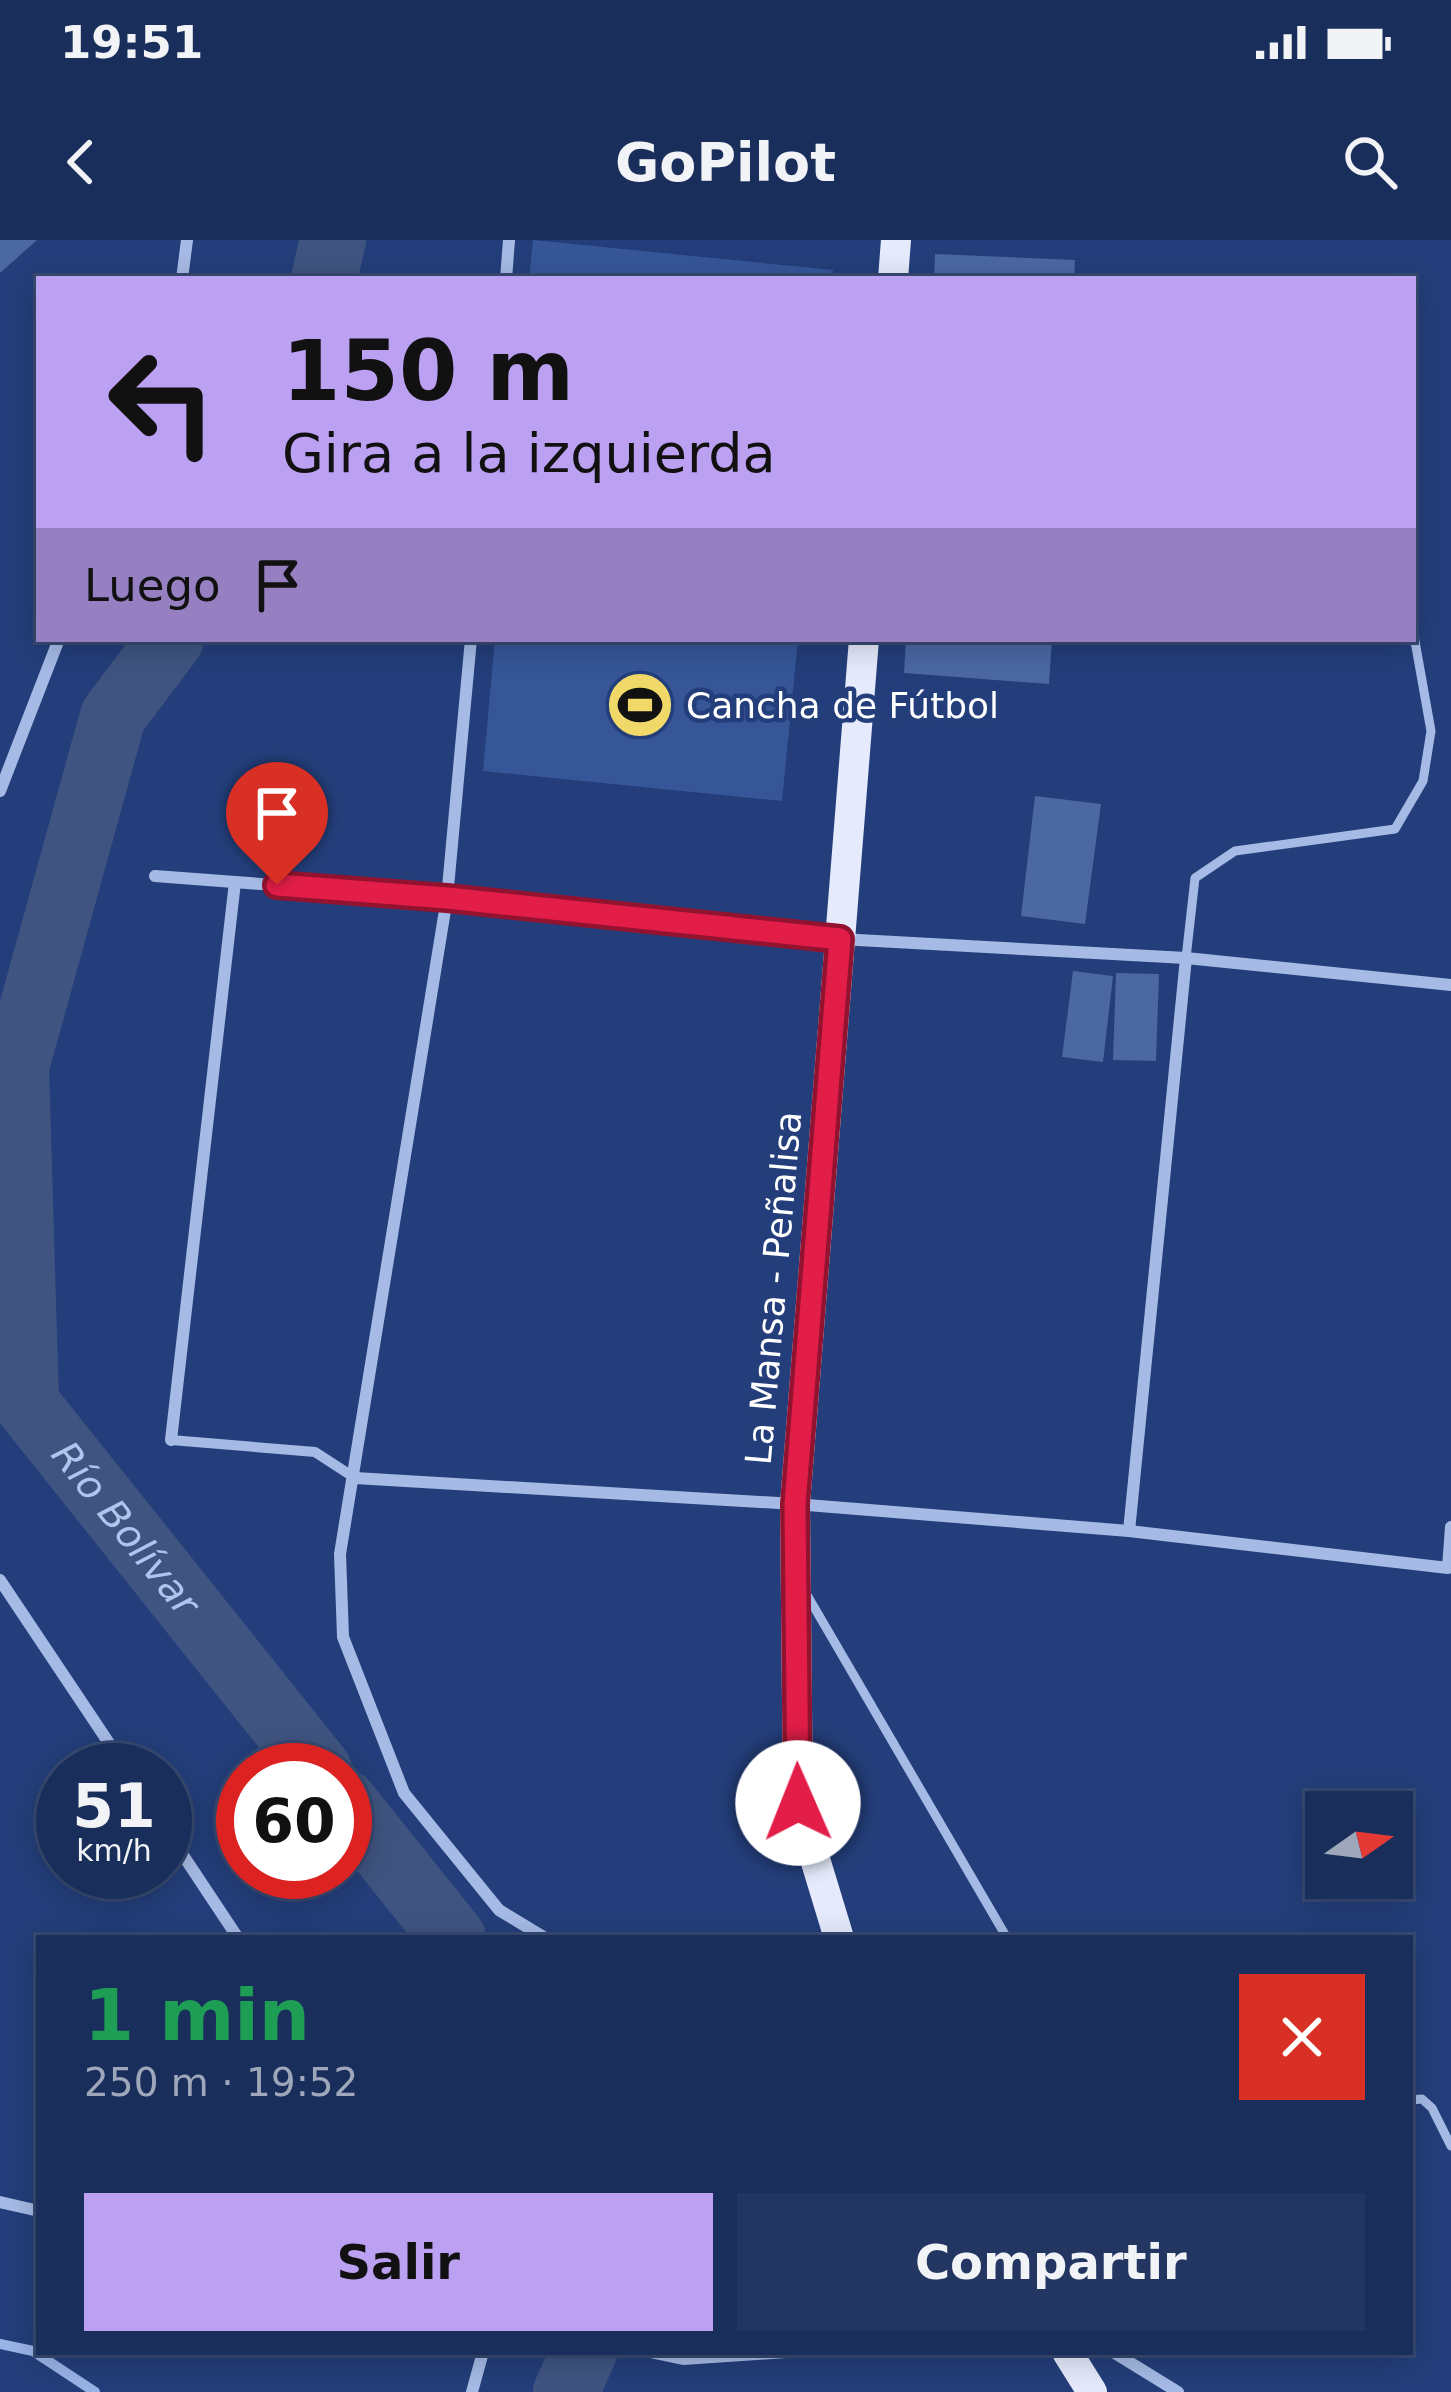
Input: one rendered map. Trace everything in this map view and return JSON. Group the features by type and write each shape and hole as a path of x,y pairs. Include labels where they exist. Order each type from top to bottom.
{"main road":[{"path":"893,276 896,240"},
{"name":"La Mansa - Peñalisa","path":"837,1935 798,1803 795,1504 864,642"},
{"path":"1069,2355 1092,2392"}],"street":[{"path":"182,276 187,240"},
{"path":"506,276 509,240"},
{"path":"0,791 58,642"},
{"path":"472,642 447,898 340,1554 343,1637 404,1793 500,1910 540,1935"},
{"path":"155,876 447,898 840,939 1186,958 1451,985"},
{"path":"235,882 171,1440 315,1452 355,1478 795,1504 1129,1531 1448,1568 1451,1527"},
{"path":"1129,1531 1186,958"},
{"path":"0,1580 109,1743"},
{"path":"192,1869 236,1935"},
{"path":"0,2202 36,2210"},
{"path":"472,2392 482,2355"},
{"path":"664,2355 683,2359 742,2355"},
{"path":"1118,2355 1178,2392"}],"lane":[{"path":"1186,958 1195,878 1235,851 1395,829 1423,781 1430,731 1415,642"},
{"path":"795,1576 1004,1935"},
{"path":"1413,2100 1422,2098 1432,2108 1451,2146"}],"shaded area":[{"path":"533,240 833,270 832,276 529,276"},
{"name":"Cancha de Fútbol","path":"495,642 798,642 782,801 483,771"}],"building":[{"path":"0,240 37,240 0,273"},
{"path":"935,254 1075,260 1074,276 934,276"},
{"path":"906,642 1052,642 1049,684 904,673"},
{"path":"1035,796 1101,804 1085,924 1021,916"},
{"path":"1073,971 1113,976 1103,1062 1062,1057"},
{"path":"1116,973 1159,974 1156,1061 1113,1060"}],"waterway":[{"name":"Río Bolívar","path":"325,276 333,240"},
{"name":"Río Bolívar","path":"169,642 113,716 16,1067 26,1403 297,1743"},
{"name":"Río Bolívar","path":"372,1837 451,1935"},
{"path":"0,2344 36,2353"},
{"path":"39,2355 95,2392"},
{"name":"Río Bolívar","path":"566,2392 583,2355"}],"place":[{"name":"Cancha de Fútbol","path":"640,705"}],"route":[{"path":"277,885 840,939 795,1504 798,1803"}]}
